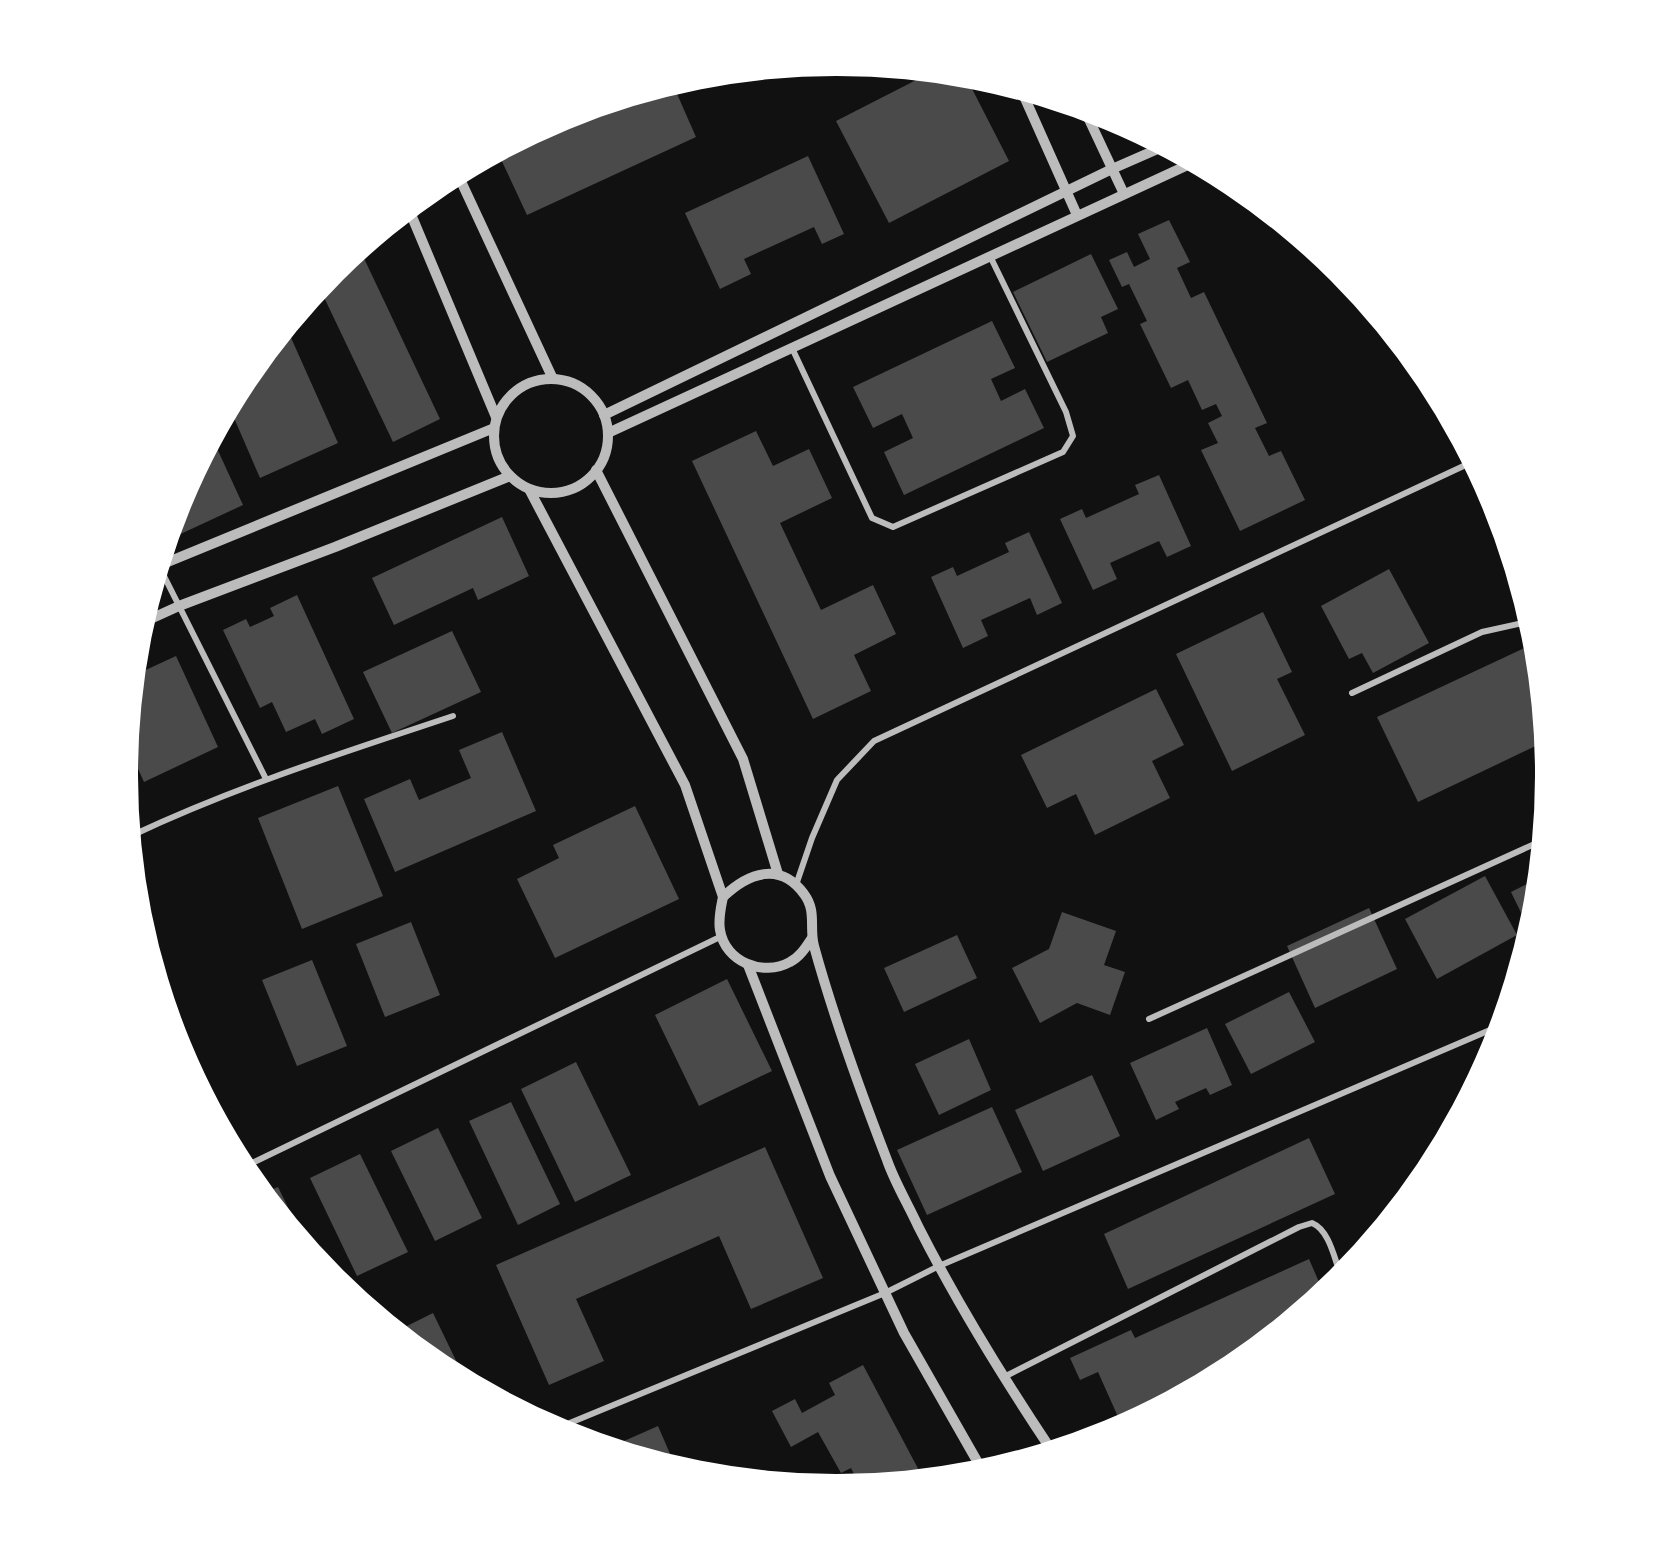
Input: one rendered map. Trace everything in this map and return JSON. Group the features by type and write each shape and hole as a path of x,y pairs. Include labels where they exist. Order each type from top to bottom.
{"street":[{"path":"1027,103 1077,215"},
{"path":"1092,125 1124,194"},
{"path":"604,415 1151,152"},
{"path":"608,433 1182,168"},
{"path":"463,185 553,378"},
{"path":"172,560 495,422 507,397 523,384 541,378 561,379 579,385 595,398 604,415 608,433 606,451 596,470 586,481 570,490 552,493 529,489 517,483 504,470 495,452 495,422 413,220"},
{"path":"792,348 873,518 893,526 1063,452 1073,436 1066,411 990,256"},
{"path":"796,885 812,838 837,780 874,741 1463,466"},
{"path":"596,470 743,759 778,874"},
{"path":"157,616 510,476"},
{"path":"529,489 685,785 723,897 720,914 722,936 726,946 735,957 748,965 763,969 778,967 792,961 812,938"},
{"path":"166,580 266,779"},
{"path":"1352,693 1482,632 1518,624"},
{"path":"140,832 266,779 453,716"},
{"path":"1149,1019 1531,846"},
{"path":"723,897 734,886 748,878 764,874 778,874 796,885 805,895 812,908 814,923 812,938 833,1012 888,1164 939,1266 1003,1378 1045,1441"},
{"path":"255,1162 722,936"},
{"path":"748,965 830,1176 904,1333 976,1459"},
{"path":"574,1422 885,1293 939,1266 1486,1032"},
{"path":"1003,1378 1299,1227 1312,1223 1320,1226 1337,1262"}],"building":[{"path":"915,81 973,90 1009,161 889,223 836,121"},
{"path":"678,95 696,137 527,215 502,162 569,130 612,114"},
{"path":"808,156 844,234 822,244 814,227 744,259 751,274 720,289 685,213"},
{"path":"1169,220 1190,262 1177,268 1191,298 1204,292 1267,423 1255,428 1269,456 1281,451 1305,500 1240,531 1201,450 1218,443 1208,423 1222,416 1216,404 1202,410 1188,380 1171,388 1140,324 1147,321 1129,284 1122,287 1109,260 1127,252 1134,267 1150,259 1138,234"},
{"path":"1091,254 1118,309 1101,317 1108,333 1047,362 1013,292"},
{"path":"365,260 440,419 393,442 325,300"},
{"path":"992,321 1015,368 991,379 1001,401 1025,389 1044,428 904,495 884,452 913,438 902,414 873,428 853,387"},
{"path":"291,338 338,443 260,478 235,421 256,387"},
{"path":"756,431 773,466 809,449 832,498 780,523 821,610 873,585 896,634 854,655 871,691 813,719 692,461"},
{"path":"218,451 243,505 181,534"},
{"path":"1159,475 1191,546 1167,557 1159,541 1110,563 1117,579 1093,590 1060,519 1082,509 1086,518 1139,494 1135,485"},
{"path":"502,517 529,576 478,600 473,588 394,625 372,578"},
{"path":"1029,532 1062,603 1037,615 1030,598 981,620 988,636 963,648 931,577 953,567 957,576 1009,552 1005,543"},
{"path":"1389,569 1429,643 1373,673 1362,653 1349,659 1321,606"},
{"path":"297,595 354,719 322,734 315,719 286,732 272,702 260,708 223,630 246,619 250,627 274,616 270,608"},
{"path":"1263,612 1292,672 1277,679 1305,735 1232,771 1176,654"},
{"path":"452,631 481,692 392,733 363,672"},
{"path":"1523,648 1534,747 1418,802 1377,717"},
{"path":"176,656 218,747 144,782 138,769 139,729 146,670"},
{"path":"1156,689 1184,745 1152,761 1170,798 1095,835 1076,794 1047,808 1021,755"},
{"path":"502,732 536,811 395,872 364,799 410,779 419,800 471,778 459,750"},
{"path":"338,786 383,896 302,929 258,818"},
{"path":"635,806 679,899 555,958 517,879 559,858 553,845"},
{"path":"1485,876 1516,934 1437,979 1405,919"},
{"path":"1526,884 1521,913 1511,892"},
{"path":"1369,908 1397,969 1315,1008 1287,946"},
{"path":"1062,912 1116,931 1104,965 1125,972 1110,1015 1077,1003 1040,1023 1012,968 1049,949"},
{"path":"411,922 440,995 385,1017 356,944"},
{"path":"957,935 977,978 904,1012 884,968"},
{"path":"312,960 347,1046 297,1066 262,980"},
{"path":"727,979 772,1071 699,1106 655,1015"},
{"path":"1289,992 1315,1042 1251,1074 1225,1024"},
{"path":"1207,1028 1232,1085 1210,1095 1206,1088 1175,1102 1179,1109 1156,1120 1130,1063"},
{"path":"969,1039 991,1090 939,1115 915,1064"},
{"path":"576,1062 631,1175 575,1202 521,1089"},
{"path":"1092,1075 1120,1136 1043,1171 1015,1110"},
{"path":"511,1102 560,1204 518,1225 469,1121"},
{"path":"992,1107 1022,1172 927,1215 897,1150"},
{"path":"438,1128 482,1218 435,1241 391,1151"},
{"path":"1309,1138 1335,1194 1128,1289 1104,1234"},
{"path":"765,1147 823,1278 751,1309 719,1236 576,1299 604,1361 549,1385 496,1265"},
{"path":"360,1154 408,1252 357,1276 310,1178"},
{"path":"278,1187 288,1207 282,1200 274,1189"},
{"path":"1309,1259 1318,1280 1262,1329 1225,1356 1186,1380 1117,1414 1098,1372 1080,1380 1070,1358 1131,1330 1135,1338"},
{"path":"433,1313 456,1361 448,1356 407,1326"},
{"path":"863,1365 918,1469 854,1473 851,1468 841,1473 818,1432 791,1447 772,1411 795,1399 802,1413 835,1395 829,1383"},
{"path":"658,1426 670,1453 656,1450 626,1440"}]}
